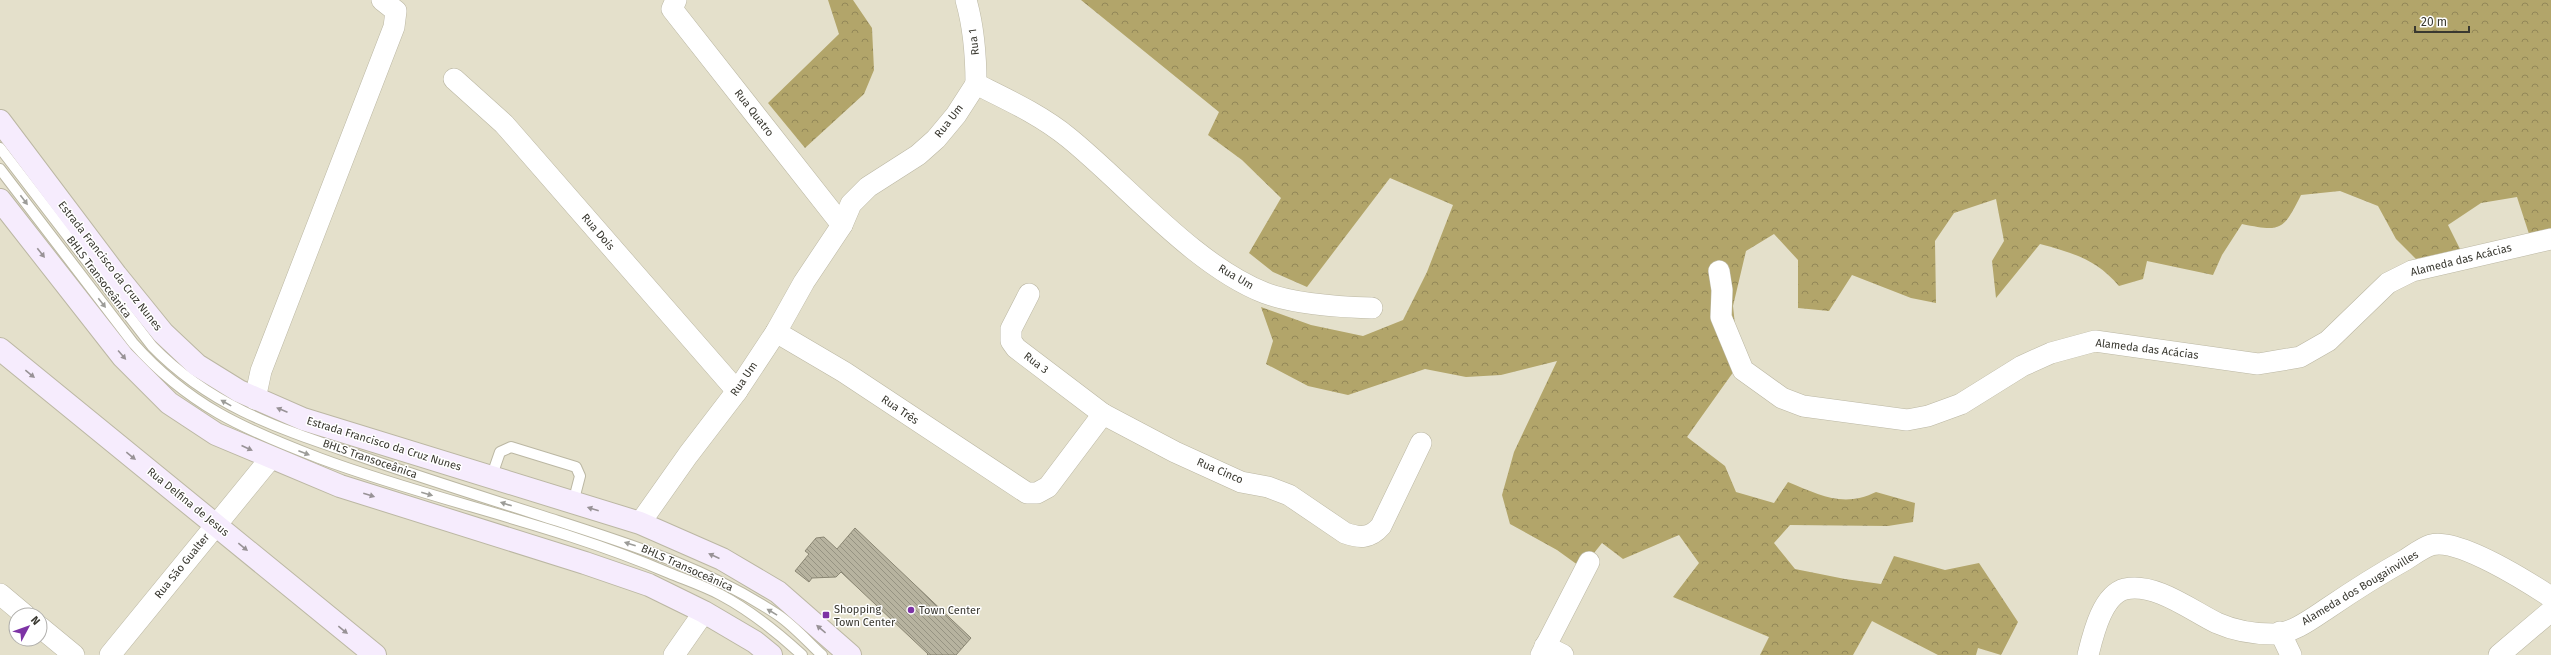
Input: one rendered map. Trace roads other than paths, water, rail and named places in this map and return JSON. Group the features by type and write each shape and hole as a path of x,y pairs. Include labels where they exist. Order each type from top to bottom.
{"main road":[{"name":"Estrada Francisco da Cruz Nunes","path":"0,121 116,275 163,333 197,365 255,399 303,419 640,523 722,559 778,592 850,655"},
{"path":"0,200 123,357 170,403 216,434 270,459 340,486 592,565 649,586 704,612 756,642 771,655"},
{"name":"Rua Delfina de Jesus","path":"0,349 375,655"}],"street":[{"path":"255,399 261,371 394,27 396,11 382,0"},
{"name":"Rua 1","path":"966,0 971,18 976,58 976,84"},
{"name":"Rua Quatro","path":"671,3 842,225"},
{"name":"Rua Dois","path":"454,79 504,124 737,391"},
{"name":"Rua Um","path":"640,523 688,455 737,391 776,332 804,282 842,225 851,204 868,187 918,155 936,139 956,115 976,84 1036,114 1069,138 1204,257 1235,280 1266,294 1329,306 1372,308"},
{"name":"Alameda das Acácias","path":"1719,271 1722,290 1721,317 1743,370 1782,398 1803,406 1906,420 1928,416 1961,404 2022,366 2051,353 2095,341 2258,364 2300,357 2328,341 2365,303 2388,283 2412,271 2551,239"},
{"name":"Rua 3","path":"1029,294 1011,329 1011,341 1016,348 1103,414"},
{"name":"Rua Três","path":"776,332 844,372 1021,491 1037,493 1048,487 1103,414"},
{"name":"Rua Cinco","path":"1103,414 1175,452 1240,482 1268,487 1289,495 1345,533 1363,537 1376,532 1381,526 1421,443"},
{"name":"Rua São Gualter","path":"110,655 270,459"},
{"name":"Alameda dos Bougainvilles","path":"2088,655 2094,630 2105,605 2124,589 2145,589 2174,599 2218,624 2247,633 2280,632 2306,622 2373,578 2431,545 2445,544 2465,549 2529,582 2551,597"},
{"path":"1550,652 1589,562"},
{"path":"0,594 15,607"},
{"path":"2499,655 2551,611"},
{"path":"674,655 704,612"},
{"path":"2280,632 2291,655"},
{"path":"48,634 74,655"}],"lane":[{"name":"BHLS Transoceânica","path":"0,148 152,346 175,370 202,390 240,410 286,431 392,468 658,553 724,583 779,616 822,655"},
{"name":"BHLS Transoceânica","path":"0,169 142,353 171,382 221,416 266,438 370,477 594,543 648,564 720,595 774,629 802,655"},
{"path":"491,478 500,452 511,447 576,467 580,476 573,502"}],"place":[{"name":"Town Center","path":"911,610"},
{"name":"Shopping Town Center","path":"826,615"}]}
